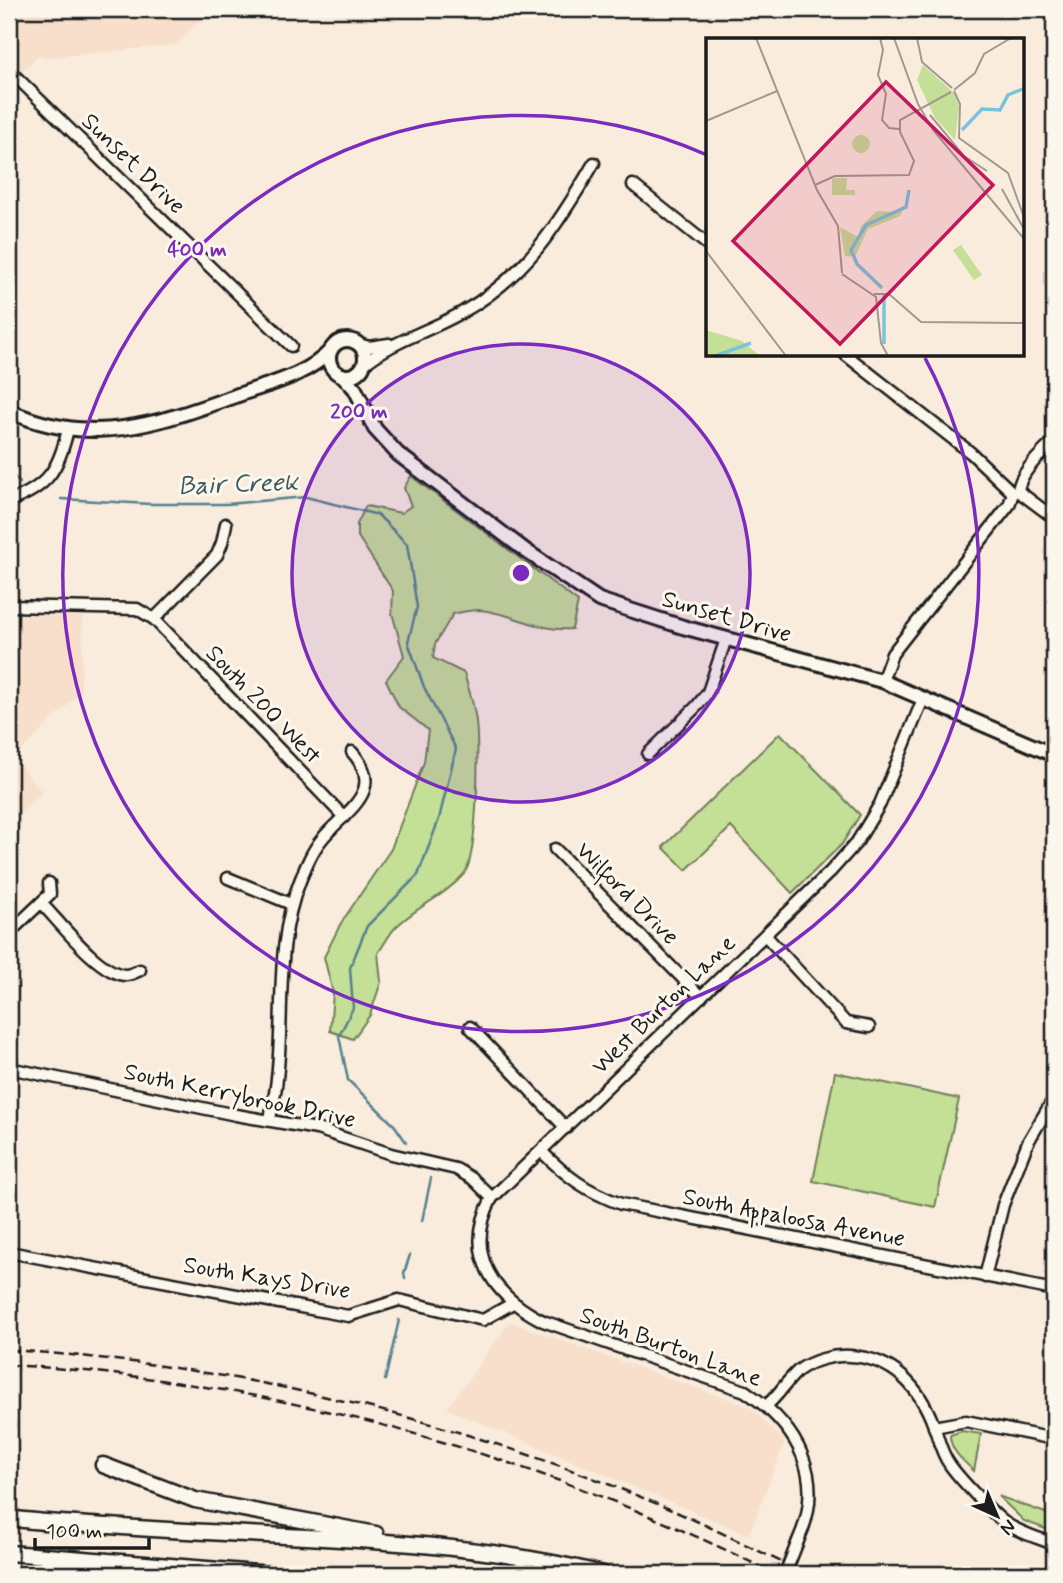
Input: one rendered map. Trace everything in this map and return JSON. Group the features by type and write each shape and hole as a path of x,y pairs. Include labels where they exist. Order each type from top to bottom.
{"highway":[{"path":"103,1465 195,1500 603,1574"},
{"path":"9,1518 192,1532 380,1542 487,1553"},
{"path":"9,1553 270,1574"}],"main road":[{"path":"285,379 314,365 339,342 355,342 364,353 361,368 363,405"},
{"path":"331,350 330,363 340,374"},
{"path":"9,411 43,424 68,429 106,431 147,426 285,379 323,371 352,375 361,368"},
{"name":"Sunset Drive","path":"340,374 355,390 381,437 416,469 526,551 599,600 726,639 882,681 1054,755"}],"street":[{"name":"Sunset Drive","path":"9,70 291,346"},
{"path":"361,368 396,343 467,310 517,271 552,232 594,163"},
{"path":"633,185 706,243"},
{"path":"355,342 369,347 396,343"},
{"path":"849,357 971,453 1015,492 1054,518"},
{"path":"9,501 33,490 50,475 62,454 68,429"},
{"path":"882,681 892,654 1009,505 1022,479 1054,441"},
{"path":"9,606 137,609 154,619 208,567 217,555 226,524"},
{"name":"South 200 West","path":"154,619 344,817"},
{"path":"648,754 708,692 726,639"},
{"name":"West Burton Lane","path":"542,1321 513,1303 482,1261 479,1242 483,1216 492,1198 858,842 880,803 923,699"},
{"path":"270,1120 278,1077 280,975 291,904 310,858 322,839 355,806 365,779 364,766 352,752"},
{"name":"Wilford Drive","path":"555,849 701,997"},
{"path":"228,878 291,904"},
{"path":"9,933 50,894 49,883"},
{"path":"41,903 95,959 111,971 126,975 141,970"},
{"path":"765,935 846,1023 869,1027"},
{"path":"470,1027 566,1128"},
{"name":"South Kerrybrook Drive","path":"9,1068 317,1129 391,1154 456,1169 473,1179 492,1198"},
{"path":"985,1277 1003,1205 1028,1142 1054,1098"},
{"name":"South Appaloosa Avenue","path":"541,1151 568,1177 594,1194 621,1203 1054,1290"},
{"name":"South Kays Drive","path":"9,1252 348,1316 399,1300 483,1320 513,1303"},
{"name":"South Burton Lane","path":"542,1321 745,1391 766,1405 792,1435 804,1457 810,1485 805,1525 785,1574"},
{"path":"766,1405 801,1369 820,1360 860,1356 879,1361 898,1371 925,1404 939,1445 950,1466 1004,1522 1023,1533 1054,1544"},
{"path":"934,1427 966,1421 1054,1439"}],"shaded area":[{"path":"9,9 212,9 175,45 43,58 39,55 20,73 9,63"},
{"path":"9,615 83,616 81,692 14,758 42,792 9,824"},
{"path":"510,1322 750,1407 785,1441 749,1535 447,1409"}],"green space":[{"path":"411,476 578,602 572,629 548,628 492,612 474,610 453,614 435,644 433,658 464,673 475,715 477,797 469,863 456,882 404,920 389,936 378,953 381,982 370,1015 353,1039 330,1031 333,993 324,957 341,923 391,849 424,762 428,730 399,707 386,680 404,656 392,613 393,591 357,535 357,524 366,506 401,513 411,506 404,488"},
{"path":"780,733 860,815 842,844 792,893 731,827 686,870 663,847"},
{"path":"835,1072 959,1099 935,1207 813,1181"},
{"path":"962,1431 981,1434 974,1471 952,1446 950,1435"},
{"path":"998,1496 1054,1516 1054,1532 1024,1521"}],"waterway":[{"name":"Bair Creek","path":"9,471 20,483"},
{"name":"Bair Creek","path":"61,499 150,504 227,504 306,497 378,515 407,544 417,607 408,642 424,687 456,749 439,819 418,875 367,926 350,968 353,1008 339,1036 348,1080 395,1126 406,1142"},
{"name":"Bair Creek","path":"422,1221 431,1178"},
{"name":"Bair Creek","path":"405,1278 410,1255"},
{"name":"Bair Creek","path":"385,1380 399,1320"}],"railway":[{"path":"9,1350 178,1368 345,1401 427,1423 588,1476 685,1516 806,1574"},
{"path":"9,1365 108,1373 207,1387 305,1406 403,1430 593,1493 685,1531 775,1574"}]}
